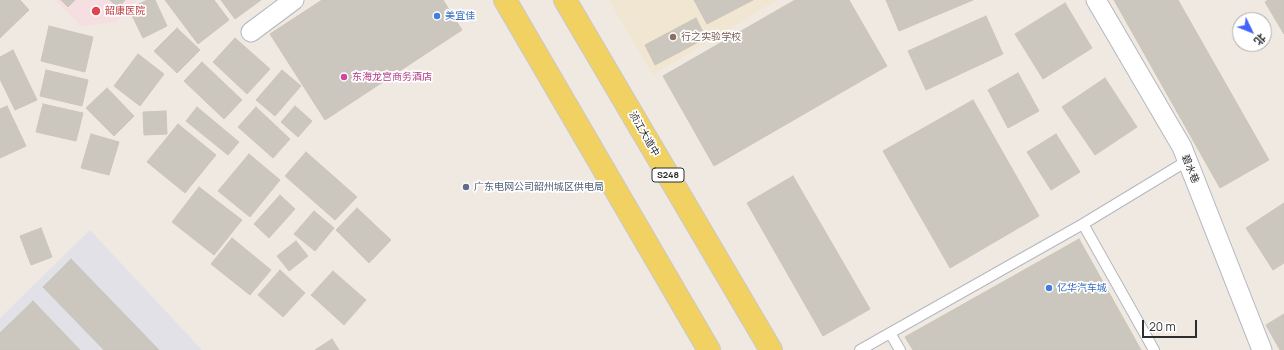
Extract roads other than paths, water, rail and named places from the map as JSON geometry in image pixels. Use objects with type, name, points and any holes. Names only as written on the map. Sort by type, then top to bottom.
[{"type":"main road","points":[[505,0],[709,350]]},
{"type":"main road","name":"浈江大道中","points":[[565,0],[771,350]]},
{"type":"street","points":[[251,32],[294,0]]},
{"type":"street","name":"碧水巷","points":[[1096,0],[1182,147],[1262,350]]},
{"type":"lane","points":[[860,350],[1083,224],[1187,161]]},
{"type":"lane","points":[[1083,224],[1154,350]]},
{"type":"lane","points":[[890,333],[900,350]]},
{"type":"place","name":"韶康医院","points":[[96,11]]},
{"type":"place","name":"美宜佳","points":[[437,16]]},
{"type":"place","name":"行之实验学校","points":[[673,37]]},
{"type":"place","name":"东海龙宫商务酒店","points":[[344,77]]},
{"type":"place","name":"广东电网公司韶州城区供电局","points":[[466,187]]},
{"type":"place","name":"亿华汽车城","points":[[1049,288]]}]
